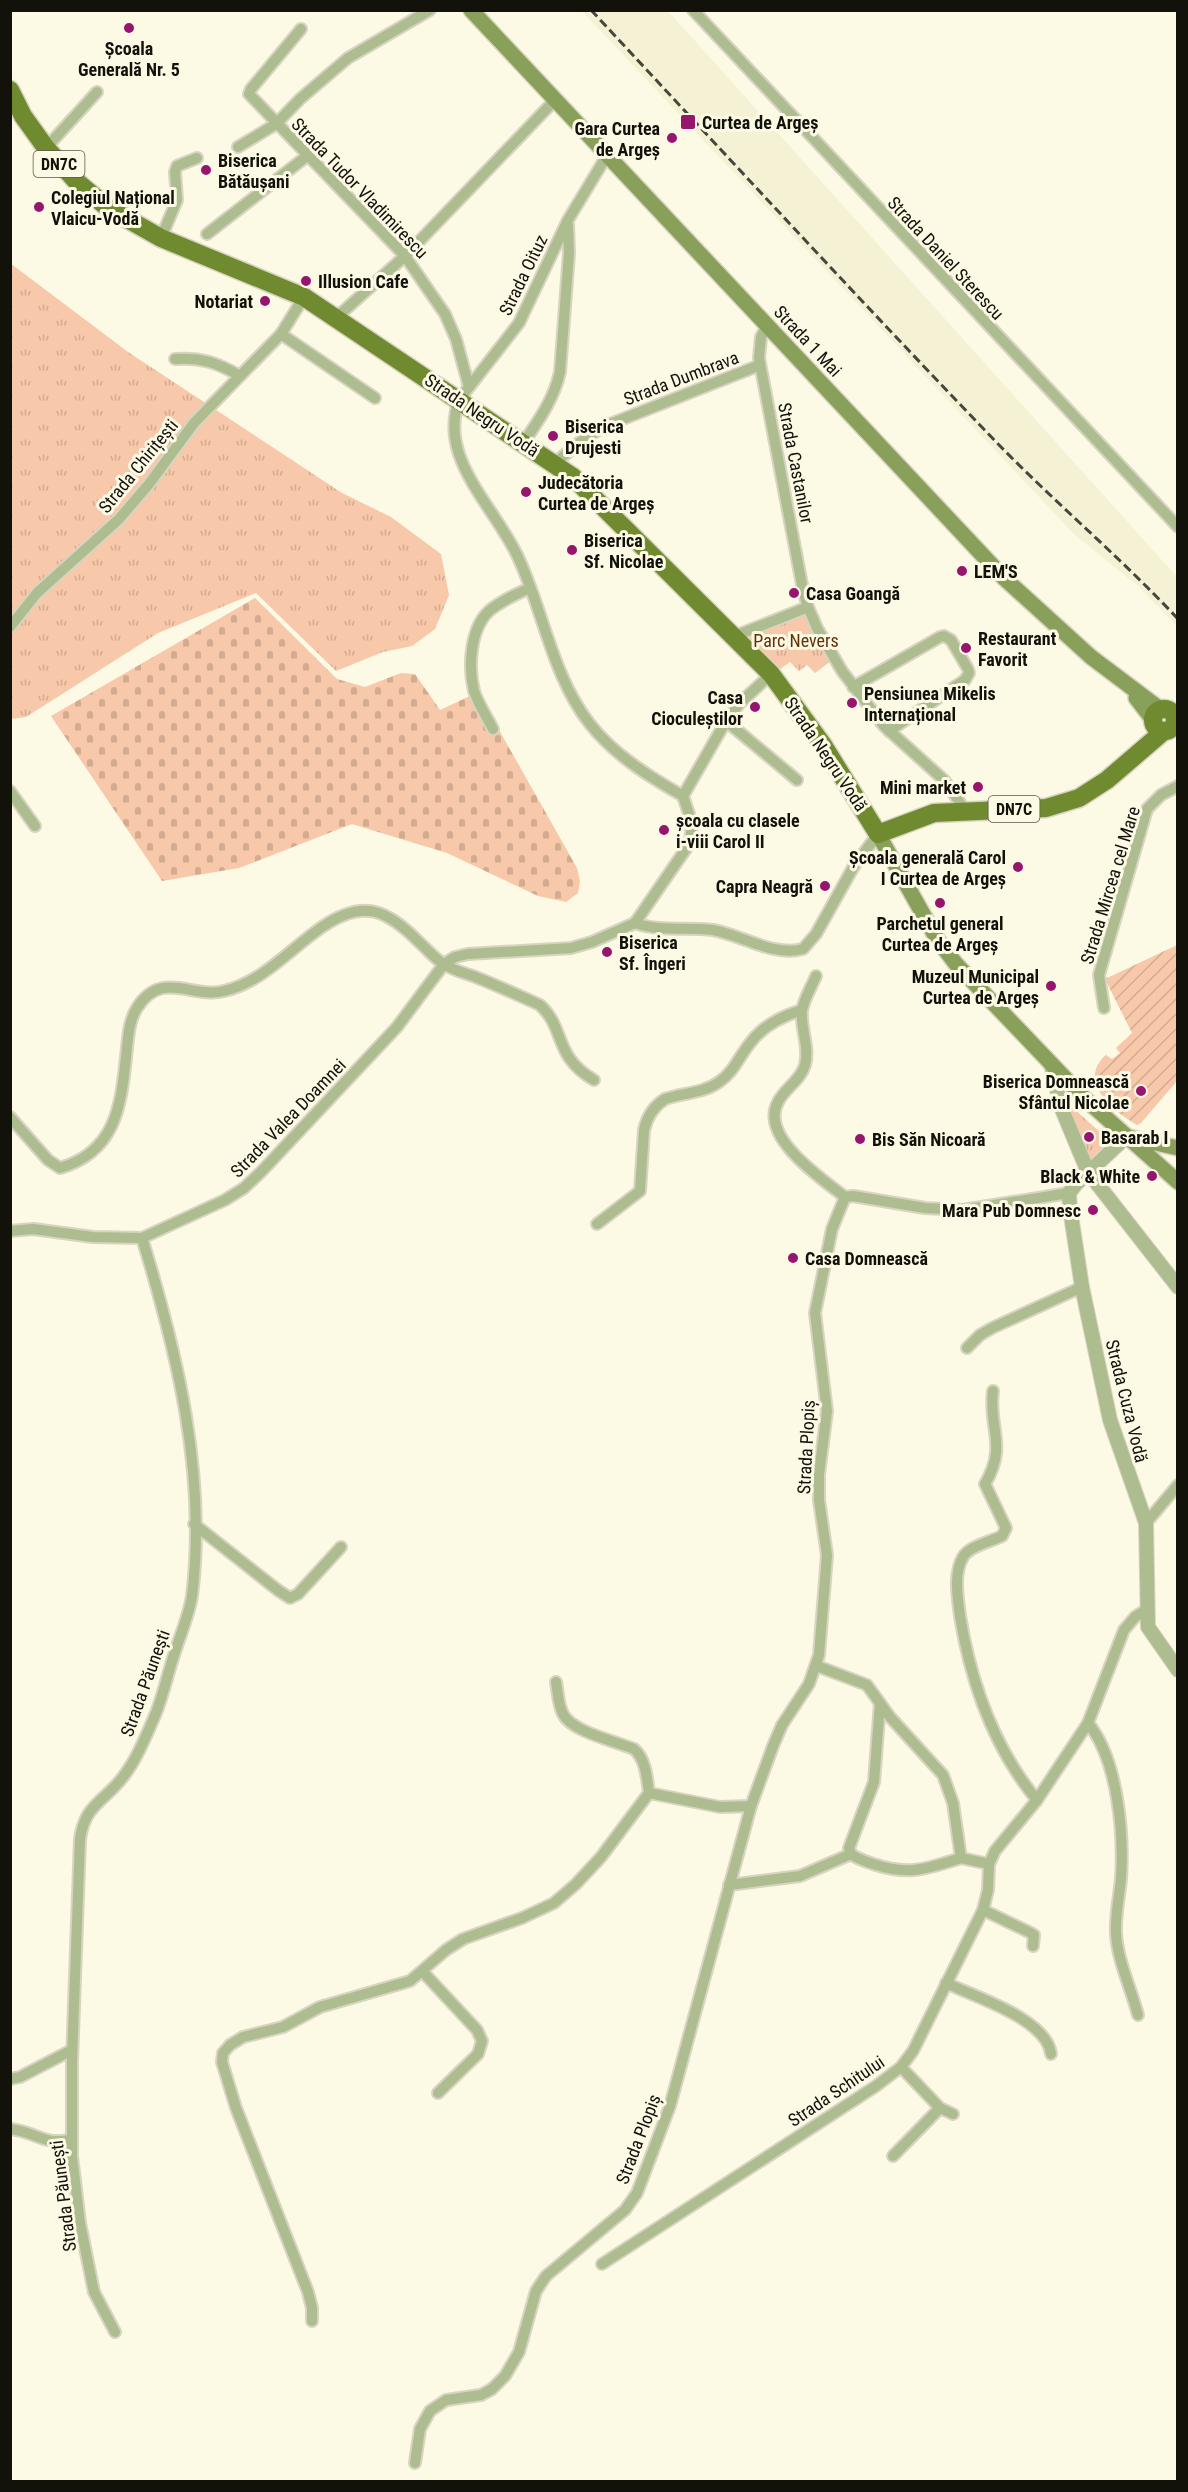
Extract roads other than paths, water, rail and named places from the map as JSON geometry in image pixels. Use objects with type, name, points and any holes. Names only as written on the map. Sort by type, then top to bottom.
[{"type":"main road","name":"Strada 1 Mai","points":[[471,10],[606,157],[1005,579],[1057,628],[1169,719]]},
{"type":"main road","name":"Strada Negru Vodă","points":[[10,90],[23,116],[46,148],[77,182],[108,208],[161,238],[304,297],[464,394],[524,442],[555,463],[596,498],[771,674],[823,745],[878,834],[946,952],[1051,1064],[1126,1137],[1178,1182]]},
{"type":"main road","name":"DN7C","points":[[878,834],[934,813],[1046,808],[1063,804],[1091,792],[1137,754],[1169,719]]},
{"type":"main road","points":[[1126,1137],[1177,1148]]},
{"type":"street","points":[[238,147],[276,124],[333,69],[430,10]]},
{"type":"street","name":"Strada Daniel Sterescu","points":[[693,10],[1178,527]]},
{"type":"street","name":"Strada Tudor Vladimirescu","points":[[301,29],[250,92],[250,96],[405,256],[445,314],[456,339],[464,394]]},
{"type":"street","points":[[46,148],[98,92]]},
{"type":"street","points":[[337,317],[405,256],[554,101]]},
{"type":"street","points":[[207,234],[308,156]]},
{"type":"street","name":"Strada Oituz","points":[[464,394],[519,323],[568,220],[606,157]]},
{"type":"street","points":[[161,238],[177,200],[177,166],[197,158]]},
{"type":"street","points":[[524,442],[547,408],[556,389],[560,372],[569,253],[568,220]]},
{"type":"street","points":[[554,251],[569,253]]},
{"type":"street","name":"Strada Chirițești","points":[[10,627],[43,587],[119,519],[149,484],[194,423],[280,334],[304,297]]},
{"type":"street","name":"Strada Castanilor","points":[[767,326],[759,346],[760,365],[808,607],[830,651],[853,687],[889,731],[944,780],[965,810]]},
{"type":"street","points":[[280,334],[375,398]]},
{"type":"street","points":[[175,359],[190,358],[212,361],[240,376]]},
{"type":"street","name":"Strada Dumbrava","points":[[555,463],[585,438],[606,426],[760,365]]},
{"type":"street","points":[[444,964],[455,957],[468,954],[571,948],[592,942],[635,923],[690,843],[692,823],[683,796],[628,760],[590,724],[565,679],[517,554],[459,455],[454,425],[455,412],[464,394]]},
{"type":"street","points":[[493,729],[474,691],[471,666],[474,644],[479,625],[488,613],[498,604],[530,588]]},
{"type":"street","points":[[735,636],[808,607]]},
{"type":"street","points":[[853,687],[940,637],[944,636],[951,640],[968,669],[969,673],[965,680],[889,731]]},
{"type":"street","points":[[683,796],[726,721],[740,703],[771,674]]},
{"type":"street","points":[[726,721],[797,780]]},
{"type":"street","name":"Strada Mircea cel Mare","points":[[1104,1008],[1099,975],[1147,809],[1161,795],[1178,786]]},
{"type":"street","points":[[10,791],[35,826]]},
{"type":"street","points":[[635,923],[660,929],[714,930],[770,947],[792,951],[803,949],[816,934],[850,873],[878,834]]},
{"type":"street","points":[[10,1117],[48,1160],[60,1168],[75,1163],[95,1151],[106,1137],[123,1087],[132,1020],[137,1008],[146,998],[158,990],[169,987],[221,992],[242,985],[271,968],[322,927],[359,911],[377,912],[391,917],[444,964],[540,1005],[549,1014],[570,1060],[578,1070],[594,1080]]},
{"type":"street","name":"Strada Valea Doamnei","points":[[10,1231],[33,1229],[93,1237],[142,1238],[217,1204],[244,1188],[375,1052],[397,1027],[444,964]]},
{"type":"street","points":[[816,976],[802,1010],[807,1050],[806,1063],[778,1101],[775,1107],[775,1122],[784,1143],[845,1197],[853,1196],[925,1208],[963,1210],[1070,1193],[1088,1172],[1126,1137]]},
{"type":"street","points":[[597,1224],[640,1191],[644,1130],[646,1122],[659,1103],[672,1097],[716,1085],[730,1074],[750,1042],[764,1028],[802,1010]]},
{"type":"street","points":[[1051,1064],[1061,1107],[1088,1172],[1178,1287]]},
{"type":"street","name":"Strada Cuza Vodă","points":[[1070,1193],[1082,1287],[1114,1436],[1146,1523],[1148,1627],[1151,1635],[1178,1670]]},
{"type":"street","name":"Strada Plopiș","points":[[415,2463],[420,2429],[430,2411],[446,2400],[481,2395],[492,2389],[505,2376],[519,2352],[536,2290],[546,2276],[625,2210],[637,2193],[670,2106],[752,1806],[782,1725],[817,1666],[822,1641],[827,1555],[819,1500],[819,1474],[827,1411],[815,1313],[832,1229],[845,1197]]},
{"type":"street","name":"Strada Păunești","points":[[115,2332],[94,2292],[80,2223],[72,2139],[72,2050],[80,1839],[84,1819],[91,1807],[123,1777],[156,1711],[192,1598],[194,1524],[192,1453],[164,1311],[142,1238]]},
{"type":"street","points":[[967,1348],[980,1335],[993,1328],[1082,1287]]},
{"type":"street","points":[[993,1391],[991,1407],[998,1438],[992,1472],[985,1484],[1006,1528],[1002,1536],[964,1555],[958,1576],[959,1609],[974,1683],[1012,1765],[1036,1800]]},
{"type":"street","points":[[1146,1523],[1178,1485]]},
{"type":"street","points":[[194,1524],[279,1592],[290,1598],[298,1594],[341,1547]]},
{"type":"street","name":"Strada Schitului","points":[[602,2264],[876,2086],[901,2067],[913,2051],[983,1910],[988,1890],[989,1864],[995,1851],[1036,1800],[1088,1723],[1124,1630],[1135,1617],[1146,1610]]},
{"type":"street","points":[[817,1666],[867,1685],[902,1732],[939,1770],[947,1783],[961,1858]]},
{"type":"street","points":[[312,2321],[308,2292],[236,2108],[222,2062],[223,2053],[230,2045],[243,2037],[283,2027],[320,2007],[410,1982],[434,1960],[463,1939],[512,1922],[554,1903],[576,1884],[601,1857],[649,1793],[643,1762],[638,1752],[629,1747],[571,1723],[562,1713],[556,1682]]},
{"type":"street","points":[[851,1854],[849,1848],[874,1782],[880,1703]]},
{"type":"street","points":[[1088,1723],[1102,1749],[1121,1818],[1121,1878],[1116,1936],[1138,2015]]},
{"type":"street","points":[[649,1793],[720,1807],[752,1806]]},
{"type":"street","points":[[729,1886],[800,1876],[851,1854],[882,1867],[905,1872],[921,1870],[961,1858],[989,1864]]},
{"type":"street","points":[[983,1910],[1034,1935],[1033,1946]]},
{"type":"street","points":[[423,1972],[477,2031],[482,2041],[478,2054],[438,2093]]},
{"type":"street","points":[[946,1983],[1036,2027],[1050,2045],[1051,2054]]},
{"type":"street","points":[[10,2079],[20,2077],[72,2050]]},
{"type":"street","points":[[901,2067],[940,2108],[953,2114]]},
{"type":"street","points":[[893,2156],[940,2108]]},
{"type":"street","points":[[10,2129],[20,2130],[52,2142],[59,2143],[72,2139]]},
{"type":"railway","points":[[591,10],[1002,448],[1178,619]]},
{"type":"place","name":"Școala Generală Nr. 5","points":[[129,28]]},
{"type":"place","name":"Curtea de Argeș","points":[[688,122]]},
{"type":"place","name":"Gara Curtea de Argeș","points":[[672,138]]},
{"type":"place","name":"Biserica Bătăușani","points":[[206,170]]},
{"type":"place","name":"Colegiul Național Vlaicu-Vodă","points":[[39,207]]},
{"type":"place","name":"Illusion Cafe","points":[[306,281]]},
{"type":"place","name":"Notariat","points":[[265,301]]},
{"type":"place","name":"Biserica Drujesti","points":[[553,436]]},
{"type":"place","name":"Judecătoria Curtea de Argeș","points":[[526,492]]},
{"type":"place","name":"Biserica Sf. Nicolae","points":[[572,550]]},
{"type":"place","name":"LEM'S","points":[[962,571]]},
{"type":"place","name":"Casa Goangă","points":[[794,593]]},
{"type":"place","name":"Restaurant Favorit","points":[[966,648]]},
{"type":"place","name":"Pensiunea Mikelis Internațional","points":[[852,703]]},
{"type":"place","name":"Casa Cioculeștilor","points":[[755,707]]},
{"type":"place","name":"Mini market","points":[[978,787]]},
{"type":"place","name":"școala cu clasele i-viii Carol II","points":[[664,830]]},
{"type":"place","name":"Școala generală Carol I Curtea de Argeș","points":[[1018,867]]},
{"type":"place","name":"Capra Neagră","points":[[825,886]]},
{"type":"place","name":"Parchetul general Curtea de Argeș","points":[[940,903]]},
{"type":"place","name":"Biserica Sf. Îngeri","points":[[607,952]]},
{"type":"place","name":"Muzeul Municipal Curtea de Argeș","points":[[1051,986]]},
{"type":"place","name":"Biserica Domnească Sfântul Nicolae","points":[[1141,1091]]},
{"type":"place","name":"Basarab I","points":[[1089,1137]]},
{"type":"place","name":"Bis Săn Nicoară","points":[[860,1139]]},
{"type":"place","name":"Black & White","points":[[1152,1176]]},
{"type":"place","name":"Mara Pub Domnesc","points":[[1093,1210]]},
{"type":"place","name":"Casa Domnească","points":[[793,1258]]},
{"type":"park label","name":"Parc Nevers","points":[[796,640]]}]
